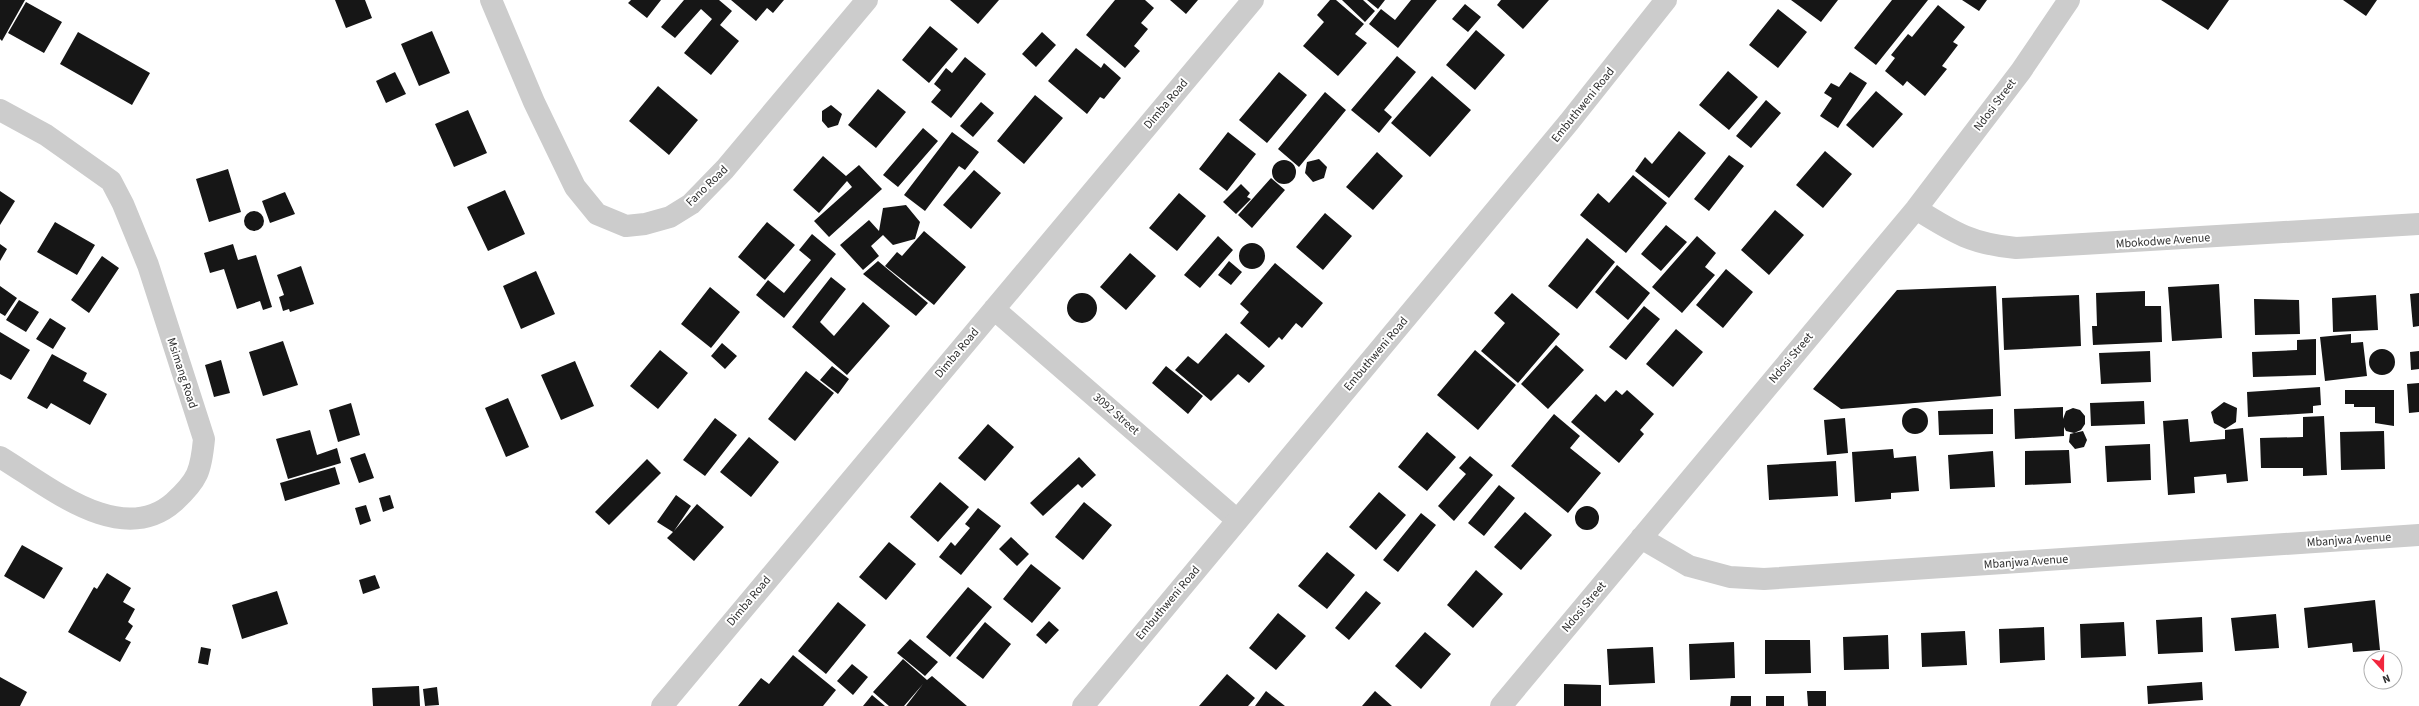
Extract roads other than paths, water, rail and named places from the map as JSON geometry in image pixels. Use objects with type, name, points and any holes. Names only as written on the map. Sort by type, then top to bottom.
[{"type":"street","name":"Fano Road","points":[[491,0],[534,102],[575,187],[597,214],[626,226],[645,224],[670,217],[691,204],[725,169],[867,0]]},
{"type":"street","name":"Dimba Road","points":[[662,706],[1253,0]]},
{"type":"street","name":"Embuthweni Road","points":[[1083,706],[1569,122],[1666,0]]},
{"type":"street","name":"Ndosi Street","points":[[1501,706],[1916,209],[2021,70],[2070,0]]},
{"type":"street","name":"Msimang Road","points":[[0,110],[46,135],[111,181],[123,204],[148,265],[204,439],[202,467],[188,489],[168,507],[148,517],[124,520],[102,515],[74,502],[0,456]]},
{"type":"street","name":"Mbokodwe Avenue","points":[[1916,209],[1954,233],[1972,241],[2016,248],[2419,224]]},
{"type":"street","name":"3092 Street","points":[[994,309],[1237,520]]},
{"type":"street","name":"Mbanjwa Avenue","points":[[1641,538],[1689,566],[1730,577],[1764,579],[2419,535]]}]
